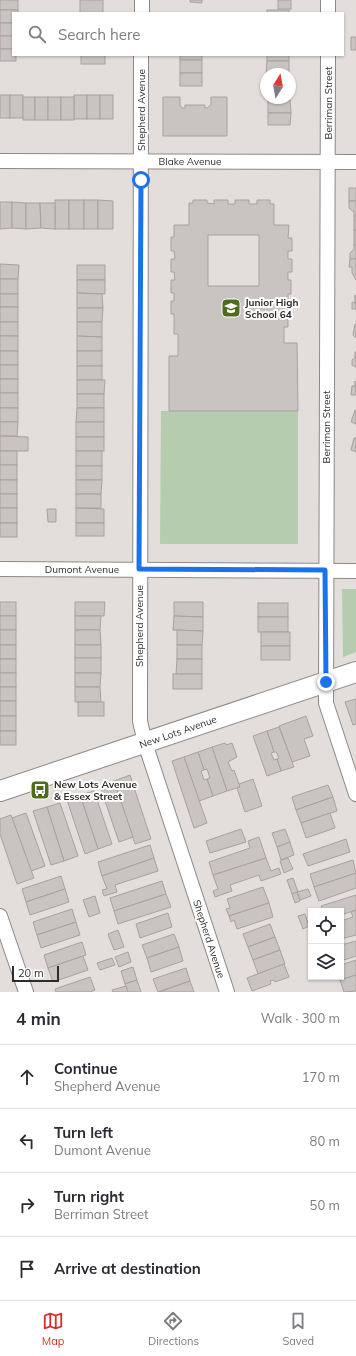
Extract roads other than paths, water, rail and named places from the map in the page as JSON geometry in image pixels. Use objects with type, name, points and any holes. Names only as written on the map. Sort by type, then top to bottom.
[{"type":"street","points":[[142,0],[142,12]]},
{"type":"street","points":[[328,0],[328,12]]},
{"type":"street","name":"Shepherd Avenue","points":[[142,56],[139,569],[140,717],[145,743],[227,992]]},
{"type":"street","name":"Berriman Street","points":[[328,56],[325,570],[326,703],[356,794]]},
{"type":"street","name":"Blake Avenue","points":[[0,161],[356,162]]},
{"type":"street","name":"Dumont Avenue","points":[[0,569],[356,570]]},
{"type":"street","name":"New Lots Avenue","points":[[0,791],[356,672]]},
{"type":"street","points":[[0,916],[26,992]]},
{"type":"place","name":"Junior High School 64","points":[[231,308]]},
{"type":"place","name":"New Lots Avenue & Essex Street","points":[[40,790]]}]
